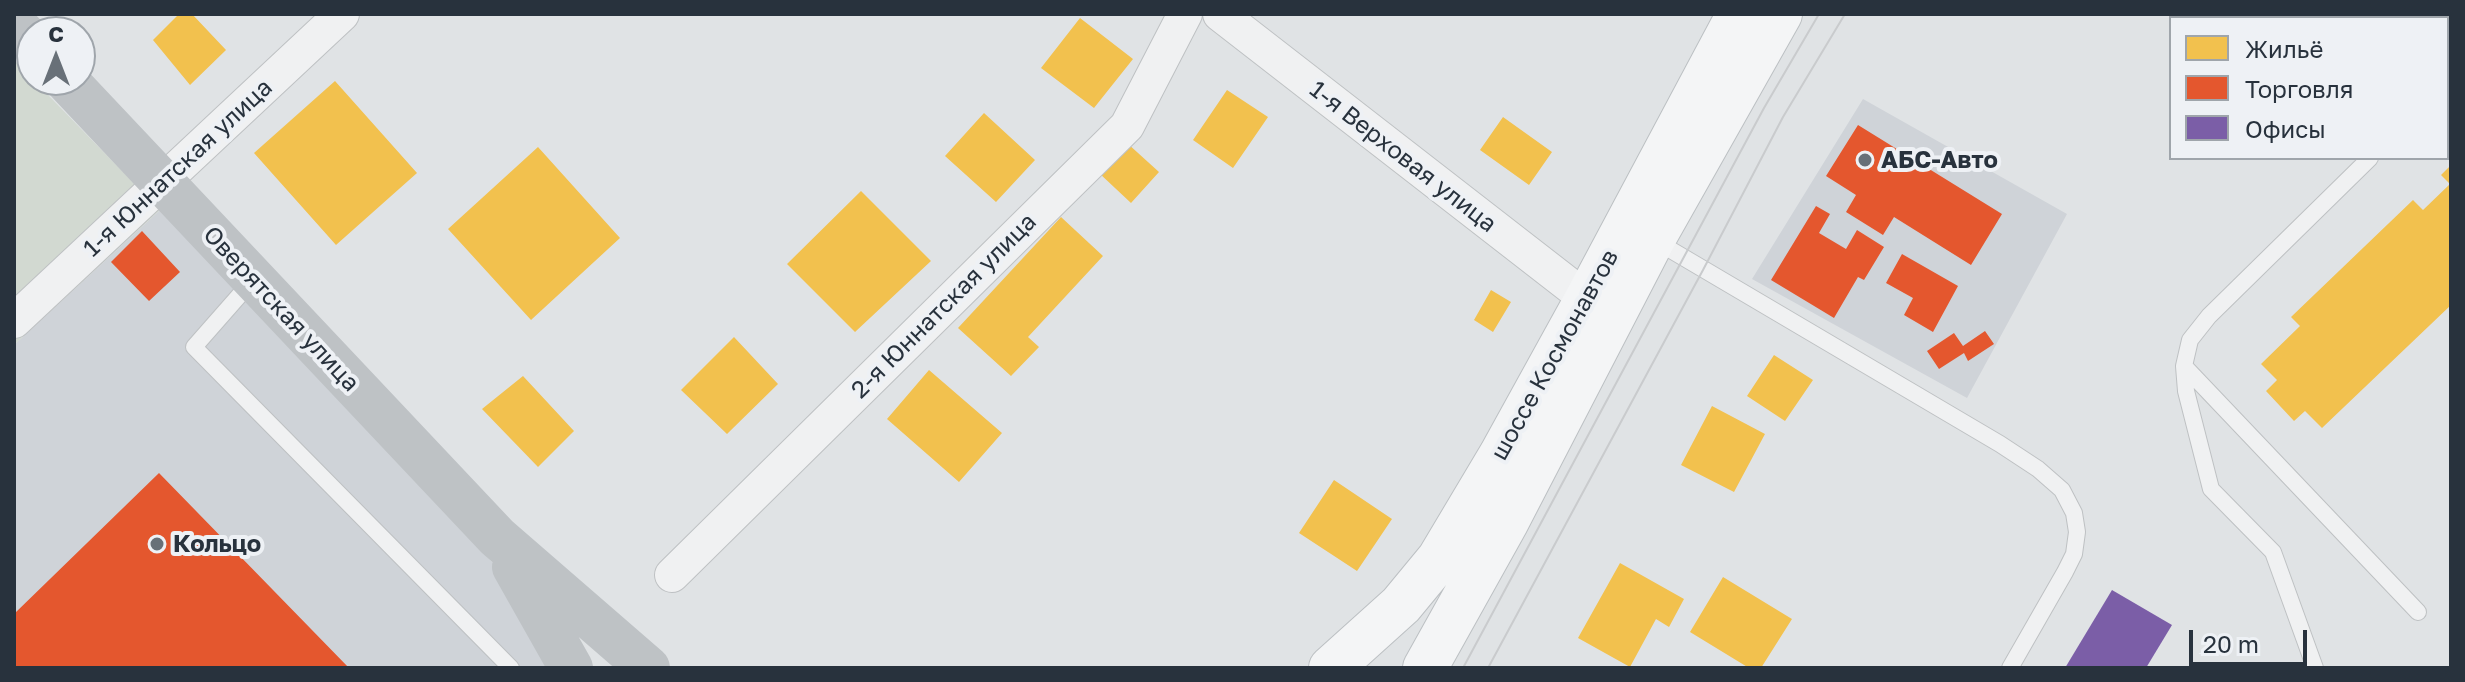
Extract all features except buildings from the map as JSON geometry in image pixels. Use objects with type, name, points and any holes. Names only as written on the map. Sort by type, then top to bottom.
[{"type":"main road","name":"шоссе Космонавтов","points":[[1331,668],[1401,605],[1439,559],[1501,455],[1587,299],[1739,14]]},
{"type":"main road","name":"шоссе Космонавтов","points":[[1425,668],[1507,521],[1653,239],[1780,14]]},
{"type":"main road","name":"Оверятская улица","points":[[81,96],[497,537],[648,668]]},
{"type":"main road","name":"Оверятская улица","points":[[497,537],[569,667]]},
{"type":"street","name":"1-я Юннатская улица","points":[[14,321],[342,14]]},
{"type":"street","name":"2-я Юннатская улица","points":[[672,575],[1127,126],[1185,14]]},
{"type":"street","name":"1-я Верховая улица","points":[[1220,14],[1587,299]]},
{"type":"lane","points":[[2315,668],[2273,552],[2211,489],[2186,391],[2184,366],[2190,340],[2209,316],[2368,160]]},
{"type":"lane","points":[[1653,239],[2000,444],[2038,469],[2062,490],[2074,513],[2077,532],[2074,554],[2010,668]]},
{"type":"lane","points":[[253,280],[194,347],[511,668]]},
{"type":"lane","points":[[2184,366],[2418,612]]},
{"type":"shaded area","points":[[14,60],[16,96],[49,96],[160,210],[14,345]]},
{"type":"shaded area","points":[[1863,99],[2067,214],[1967,398],[1752,279]]},
{"type":"shaded area","points":[[160,210],[513,584],[550,668],[14,668],[14,345]]},
{"type":"tram line","points":[[1463,668],[1764,108],[1819,14]]},
{"type":"tram line","points":[[1488,668],[1783,117],[1845,14]]},
{"type":"place","name":"АБС-Авто","points":[[1865,160]]},
{"type":"place","name":"Кольцо","points":[[157,544]]}]
